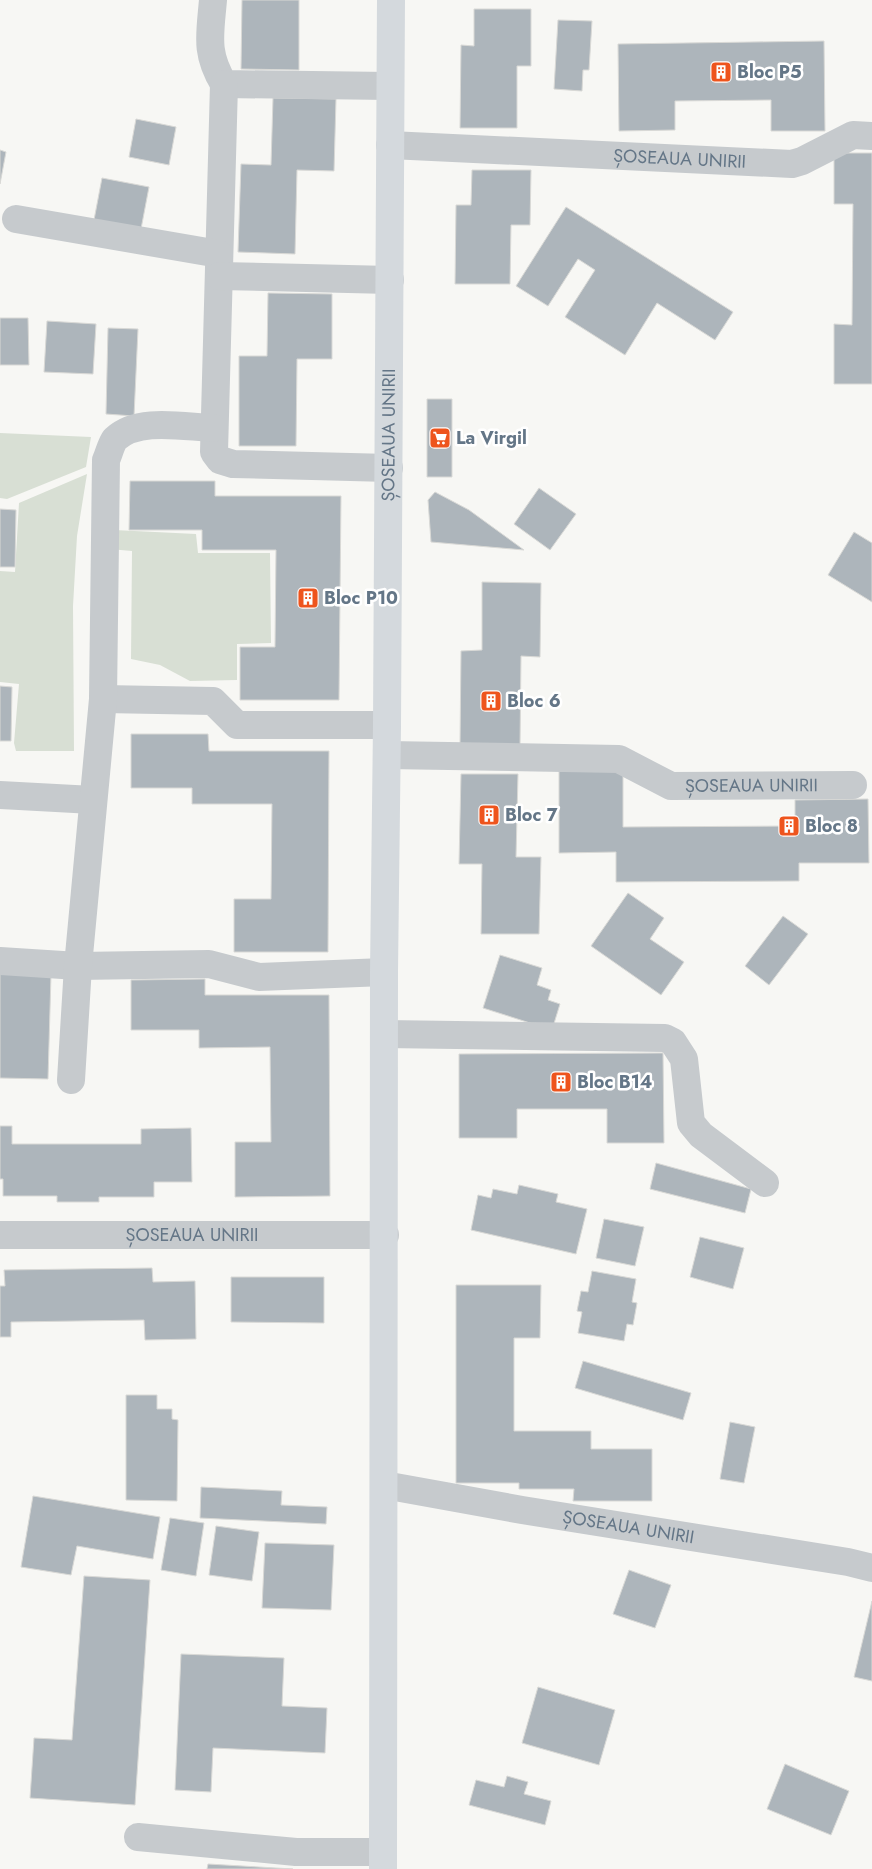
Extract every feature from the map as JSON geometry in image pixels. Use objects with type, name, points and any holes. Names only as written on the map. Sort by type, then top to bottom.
[{"type":"main road","name":"ȘOSEAUA UNIRII","points":[[383,1860],[384,972],[391,0]]},
{"type":"street","points":[[213,0],[210,52],[214,67],[224,84],[213,428],[214,452],[220,460],[233,464],[389,468]]},
{"type":"street","points":[[224,84],[390,86]]},
{"type":"street","name":"ȘOSEAUA UNIRII","points":[[390,145],[792,164],[802,161],[853,135],[872,136]]},
{"type":"street","points":[[16,218],[219,265],[390,280]]},
{"type":"street","points":[[71,1080],[78,966],[103,699],[106,460],[114,441],[127,430],[150,426],[213,428]]},
{"type":"street","points":[[103,699],[213,701],[237,725],[387,726]]},
{"type":"street","name":"ȘOSEAUA UNIRII","points":[[387,755],[618,759],[671,786],[853,785]]},
{"type":"street","points":[[0,795],[94,800]]},
{"type":"street","points":[[0,961],[78,966],[209,964],[259,976],[384,972]]},
{"type":"street","points":[[384,1034],[665,1038],[673,1042],[684,1059],[691,1123],[701,1135],[765,1183]]},
{"type":"street","name":"ȘOSEAUA UNIRII","points":[[0,1235],[385,1235]]},
{"type":"street","name":"ȘOSEAUA UNIRII","points":[[384,1485],[522,1510],[848,1562],[872,1568]]},
{"type":"street","points":[[138,1837],[383,1860]]},
{"type":"shaded area","points":[[0,433],[91,437],[86,467],[7,499],[0,498]]},
{"type":"shaded area","points":[[87,474],[77,536],[73,606],[74,751],[16,751],[14,743],[19,684],[0,682],[0,571],[15,572],[19,503]]},
{"type":"shaded area","points":[[114,530],[196,534],[198,553],[270,553],[271,643],[237,644],[237,680],[190,681],[160,665],[131,659],[132,551],[109,549]]},
{"type":"building","points":[[242,0],[299,0],[299,70],[241,69]]},
{"type":"building","points":[[474,9],[531,9],[531,66],[517,66],[517,128],[460,128],[461,45],[474,46]]},
{"type":"building","points":[[558,20],[592,21],[589,70],[583,70],[582,91],[554,89]]},
{"type":"building","name":"Bloc P5","points":[[824,41],[825,131],[771,131],[771,100],[675,101],[675,130],[619,131],[618,44]]},
{"type":"building","points":[[273,98],[336,99],[334,171],[297,170],[295,254],[238,252],[241,164],[271,165]]},
{"type":"building","points":[[136,119],[176,127],[169,165],[129,157]]},
{"type":"building","points":[[0,150],[6,152],[0,184]]},
{"type":"building","points":[[834,153],[872,153],[872,384],[834,384],[834,324],[852,325],[853,204],[834,204]]},
{"type":"building","points":[[472,170],[531,170],[530,225],[511,225],[510,284],[455,284],[456,205],[471,205]]},
{"type":"building","points":[[102,178],[149,187],[141,229],[94,220]]},
{"type":"building","points":[[566,207],[733,312],[715,340],[657,303],[625,355],[565,317],[595,270],[578,259],[548,306],[516,286]]},
{"type":"building","points":[[268,293],[332,294],[332,359],[297,359],[296,446],[239,446],[239,356],[267,356]]},
{"type":"building","points":[[0,318],[28,318],[29,365],[0,365]]},
{"type":"building","points":[[47,321],[96,324],[93,374],[44,372]]},
{"type":"building","points":[[108,328],[138,329],[134,416],[106,414]]},
{"type":"building","name":"La Virgil","points":[[427,399],[452,399],[452,477],[427,477]]},
{"type":"building","name":"Bloc P10","points":[[130,481],[215,481],[215,496],[341,496],[339,700],[240,700],[240,647],[275,647],[276,550],[202,550],[202,530],[129,530]]},
{"type":"building","points":[[539,488],[576,514],[550,550],[514,524]]},
{"type":"building","points":[[435,492],[469,510],[524,550],[431,542],[428,500]]},
{"type":"building","points":[[0,509],[16,510],[15,567],[0,567]]},
{"type":"building","points":[[854,532],[872,543],[872,602],[828,575]]},
{"type":"building","name":"Bloc 6","points":[[482,582],[541,583],[540,657],[521,656],[520,745],[460,745],[461,651],[482,650]]},
{"type":"building","points":[[0,686],[12,687],[11,741],[0,741]]},
{"type":"building","points":[[131,734],[208,734],[209,751],[329,751],[328,952],[234,952],[234,899],[271,899],[272,804],[192,804],[192,788],[131,788]]},
{"type":"building","name":"Bloc 8","points":[[559,771],[623,771],[623,827],[795,826],[795,800],[868,799],[869,863],[799,863],[799,881],[616,882],[616,852],[559,853]]},
{"type":"building","name":"Bloc 7","points":[[461,774],[518,774],[516,857],[541,857],[539,934],[481,934],[482,864],[459,864]]},
{"type":"building","points":[[628,893],[664,918],[650,939],[684,962],[661,995],[591,946]]},
{"type":"building","points":[[783,916],[808,934],[769,985],[745,966]]},
{"type":"building","points":[[500,955],[542,968],[537,985],[551,990],[548,1000],[560,1004],[552,1030],[483,1008]]},
{"type":"building","points":[[0,973],[51,975],[48,1079],[0,1078]]},
{"type":"building","points":[[205,979],[205,995],[329,995],[330,1196],[235,1197],[235,1142],[271,1142],[270,1047],[199,1048],[199,1030],[131,1030],[131,980]]},
{"type":"building","name":"Bloc B14","points":[[663,1053],[664,1143],[607,1143],[607,1109],[517,1109],[517,1138],[459,1138],[459,1054]]},
{"type":"building","points":[[0,1126],[12,1126],[12,1144],[141,1144],[141,1129],[191,1128],[192,1182],[154,1182],[154,1197],[99,1197],[99,1202],[57,1202],[57,1196],[3,1196],[3,1179],[0,1179]]},
{"type":"building","points":[[656,1163],[751,1189],[745,1213],[650,1189]]},
{"type":"building","points":[[519,1185],[558,1194],[556,1202],[587,1209],[576,1254],[471,1230],[478,1195],[491,1198],[493,1189],[517,1194]]},
{"type":"building","points":[[604,1219],[644,1227],[635,1266],[596,1258]]},
{"type":"building","points":[[700,1237],[744,1248],[733,1289],[690,1277]]},
{"type":"building","points":[[152,1268],[153,1282],[195,1281],[196,1339],[145,1340],[144,1320],[11,1322],[11,1337],[0,1337],[0,1286],[5,1286],[4,1270]]},
{"type":"building","points":[[592,1271],[636,1279],[632,1302],[637,1303],[633,1325],[627,1324],[624,1341],[578,1333],[582,1312],[577,1311],[581,1291],[588,1292]]},
{"type":"building","points":[[231,1277],[324,1277],[324,1323],[231,1322]]},
{"type":"building","points":[[456,1285],[541,1285],[540,1338],[514,1338],[514,1431],[591,1431],[591,1449],[652,1449],[652,1501],[573,1501],[574,1489],[519,1489],[519,1483],[456,1483]]},
{"type":"building","points":[[583,1361],[691,1393],[683,1420],[575,1388]]},
{"type":"building","points":[[126,1395],[157,1395],[157,1409],[172,1409],[172,1419],[178,1420],[177,1501],[126,1500]]},
{"type":"building","points":[[730,1422],[755,1427],[744,1483],[720,1479]]},
{"type":"building","points":[[201,1487],[282,1491],[281,1505],[327,1507],[326,1524],[200,1518]]},
{"type":"building","points":[[33,1496],[160,1517],[153,1559],[77,1546],[71,1575],[21,1567]]},
{"type":"building","points":[[170,1518],[204,1523],[196,1576],[161,1570]]},
{"type":"building","points":[[216,1526],[259,1532],[252,1581],[209,1575]]},
{"type":"building","points":[[265,1543],[334,1545],[331,1610],[262,1608]]},
{"type":"building","points":[[629,1570],[671,1585],[655,1628],[613,1614]]},
{"type":"building","points":[[84,1576],[150,1580],[135,1805],[30,1798],[34,1738],[72,1740]]},
{"type":"building","points":[[872,1601],[872,1681],[854,1677]]},
{"type":"building","points":[[181,1654],[284,1658],[282,1706],[327,1708],[325,1753],[213,1748],[211,1792],[175,1790]]},
{"type":"building","points":[[538,1687],[615,1710],[599,1765],[522,1743]]},
{"type":"building","points":[[785,1764],[849,1791],[831,1835],[767,1809]]},
{"type":"building","points":[[507,1776],[528,1782],[524,1794],[551,1801],[545,1825],[469,1805],[476,1780],[504,1787]]},
{"type":"building","points":[[208,1864],[293,1869],[207,1869]]},
{"type":"place","name":"Bloc P5","points":[[721,72]]},
{"type":"place","name":"La Virgil","points":[[440,438]]},
{"type":"place","name":"Bloc P10","points":[[308,598]]},
{"type":"place","name":"Bloc 6","points":[[491,701]]},
{"type":"place","name":"Bloc 7","points":[[489,815]]},
{"type":"place","name":"Bloc 8","points":[[789,826]]},
{"type":"place","name":"Bloc B14","points":[[561,1082]]}]
